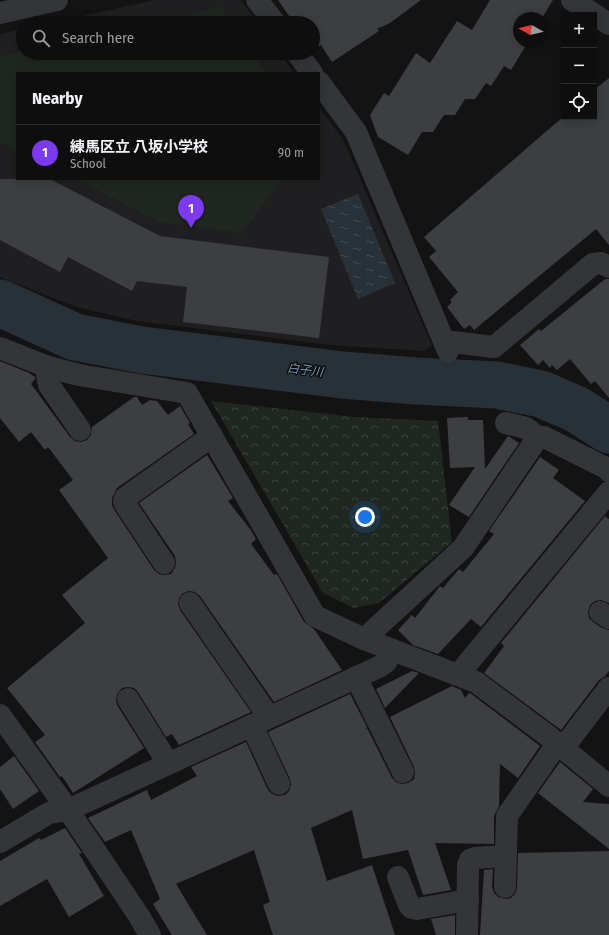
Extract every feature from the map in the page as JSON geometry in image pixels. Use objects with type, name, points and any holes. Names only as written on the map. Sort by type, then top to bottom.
[{"type":"street","points":[[0,13],[57,0]]},
{"type":"street","points":[[258,0],[270,16]]},
{"type":"street","points":[[572,0],[609,24]]},
{"type":"street","points":[[302,60],[311,72]]},
{"type":"street","points":[[320,83],[356,132],[446,346],[494,347],[593,264],[602,263],[609,267]]},
{"type":"street","points":[[0,348],[48,367],[79,375],[187,394],[312,613],[319,619],[364,639],[476,682],[560,746],[609,786]]},
{"type":"street","points":[[48,367],[47,375],[49,385],[80,430]]},
{"type":"street","points":[[506,423],[526,428],[538,438]]},
{"type":"street","points":[[164,562],[124,504],[125,498],[212,436]]},
{"type":"street","points":[[364,639],[463,548],[538,438],[544,437],[608,469],[609,471]]},
{"type":"street","points":[[458,675],[609,492]]},
{"type":"street","points":[[190,603],[260,722],[279,784]]},
{"type":"street","points":[[3,833],[49,813],[68,810],[356,677],[386,662],[393,650]]},
{"type":"street","points":[[356,677],[403,772]]},
{"type":"street","points":[[504,887],[507,816],[560,746],[609,688]]},
{"type":"street","points":[[128,699],[168,763]]},
{"type":"street","points":[[0,715],[68,810],[139,916],[150,935]]},
{"type":"street","points":[[467,935],[468,865],[470,860],[475,858],[505,856]]},
{"type":"street","points":[[398,877],[409,905],[412,908],[417,909],[468,900]]},
{"type":"shaded area","points":[[155,0],[241,0],[253,16],[82,16]]},
{"type":"shaded area","points":[[16,31],[16,60],[285,60],[293,72],[16,72],[16,180],[320,180],[320,108],[344,141],[432,346],[423,351],[331,345],[137,321],[76,307],[0,277],[0,34]]},
{"type":"green space","points":[[221,7],[227,16],[182,16]]},
{"type":"green space","points":[[16,53],[16,60],[257,60],[265,72],[16,72],[16,150],[0,142],[0,57]]},
{"type":"green space","points":[[77,180],[281,180],[242,233],[160,222]]},
{"type":"green space","points":[[211,401],[355,417],[438,421],[452,542],[379,603],[353,608],[323,593]]},
{"type":"water","points":[[358,194],[395,283],[358,299],[321,209]]},
{"type":"building","points":[[278,0],[421,0],[390,23],[377,29],[379,31],[332,62],[320,46],[320,16],[289,16]]},
{"type":"building","points":[[490,0],[553,0],[546,12],[513,12],[513,48],[524,48],[511,70],[504,66],[491,86],[486,83],[475,99],[465,99],[455,115],[444,115],[433,132],[422,132],[408,155],[378,137],[370,115],[384,93],[389,96],[416,53],[430,63],[457,21],[472,30]]},
{"type":"building","points":[[609,78],[609,245],[596,229],[474,330],[470,325],[464,329],[447,307],[452,302],[450,300],[458,292],[429,257],[436,251],[424,237],[561,119],[561,120],[597,120],[597,88]]},
{"type":"building","points":[[0,179],[52,180],[160,236],[329,257],[319,338],[183,322],[187,287],[137,281],[132,291],[68,257],[60,272],[0,240]]},
{"type":"building","points":[[605,279],[609,279],[609,398],[595,381],[591,384],[570,359],[557,370],[552,365],[550,368],[543,360],[538,365],[520,345],[539,329],[541,331]]},
{"type":"building","points":[[0,361],[35,377],[31,384],[70,437],[75,441],[81,442],[87,440],[91,435],[92,427],[134,397],[137,397],[142,405],[150,400],[157,401],[168,415],[180,406],[190,423],[188,424],[194,434],[117,488],[112,498],[112,505],[115,511],[154,570],[159,574],[171,574],[175,568],[175,556],[139,503],[207,455],[233,498],[228,501],[256,539],[251,544],[274,575],[277,574],[304,622],[314,629],[342,670],[274,702],[200,596],[195,592],[189,591],[183,593],[179,598],[178,604],[180,610],[251,712],[179,745],[172,734],[166,737],[134,688],[122,688],[117,694],[117,705],[144,748],[73,793],[62,776],[60,777],[35,742],[45,735],[7,688],[85,623],[62,595],[108,558],[59,490],[73,480],[48,447],[45,450],[31,432],[19,442],[0,418]]},
{"type":"building","points":[[468,417],[468,420],[483,420],[485,469],[508,436],[519,443],[469,517],[449,505],[475,467],[450,468],[447,418]]},
{"type":"building","points":[[540,457],[559,470],[553,478],[585,501],[481,627],[471,619],[438,654],[413,645],[398,630],[412,615],[415,618],[440,586],[443,588],[459,569],[463,572],[494,534],[489,531]]},
{"type":"building","points":[[605,516],[609,519],[609,603],[601,600],[595,601],[590,605],[588,612],[589,618],[593,622],[602,628],[609,630],[609,671],[599,680],[561,730],[484,673],[504,646],[501,643]]},
{"type":"building","points":[[412,671],[419,673],[385,708],[376,689]]},
{"type":"building","points":[[452,686],[461,690],[465,698],[470,693],[540,746],[518,778],[500,764],[499,806],[494,816],[494,844],[435,843],[451,890],[423,895],[408,850],[363,859],[352,810],[311,828],[327,881],[372,865],[395,935],[273,935],[263,905],[270,902],[254,850],[176,884],[207,935],[172,935],[153,904],[160,899],[131,830],[105,842],[88,818],[147,790],[151,800],[197,776],[191,767],[246,742],[268,790],[272,794],[278,796],[285,795],[289,791],[291,785],[290,779],[268,732],[350,694],[367,727],[364,730],[367,728],[392,778],[396,782],[402,784],[408,783],[414,779],[414,767],[390,717]]},
{"type":"building","points":[[14,756],[39,791],[13,809],[0,789],[0,767]]},
{"type":"building","points":[[560,762],[593,789],[583,802],[609,804],[609,849],[538,793]]},
{"type":"building","points":[[65,828],[82,853],[79,854],[104,896],[69,917],[47,879],[0,906],[0,861],[39,838],[41,840]]},
{"type":"building","points":[[609,851],[609,935],[480,935],[484,870],[493,869],[492,887],[494,893],[498,897],[505,899],[511,898],[515,894],[517,888],[518,853]]},
{"type":"building","points":[[455,915],[455,935],[436,935],[431,919]]},
{"type":"waterway","name":"白子川","points":[[0,303],[75,337],[142,350],[342,375],[416,381],[497,385],[541,394],[576,409],[609,430]]},
{"type":"place","name":"練馬区立 八坂小学校","points":[[191,228]]}]
